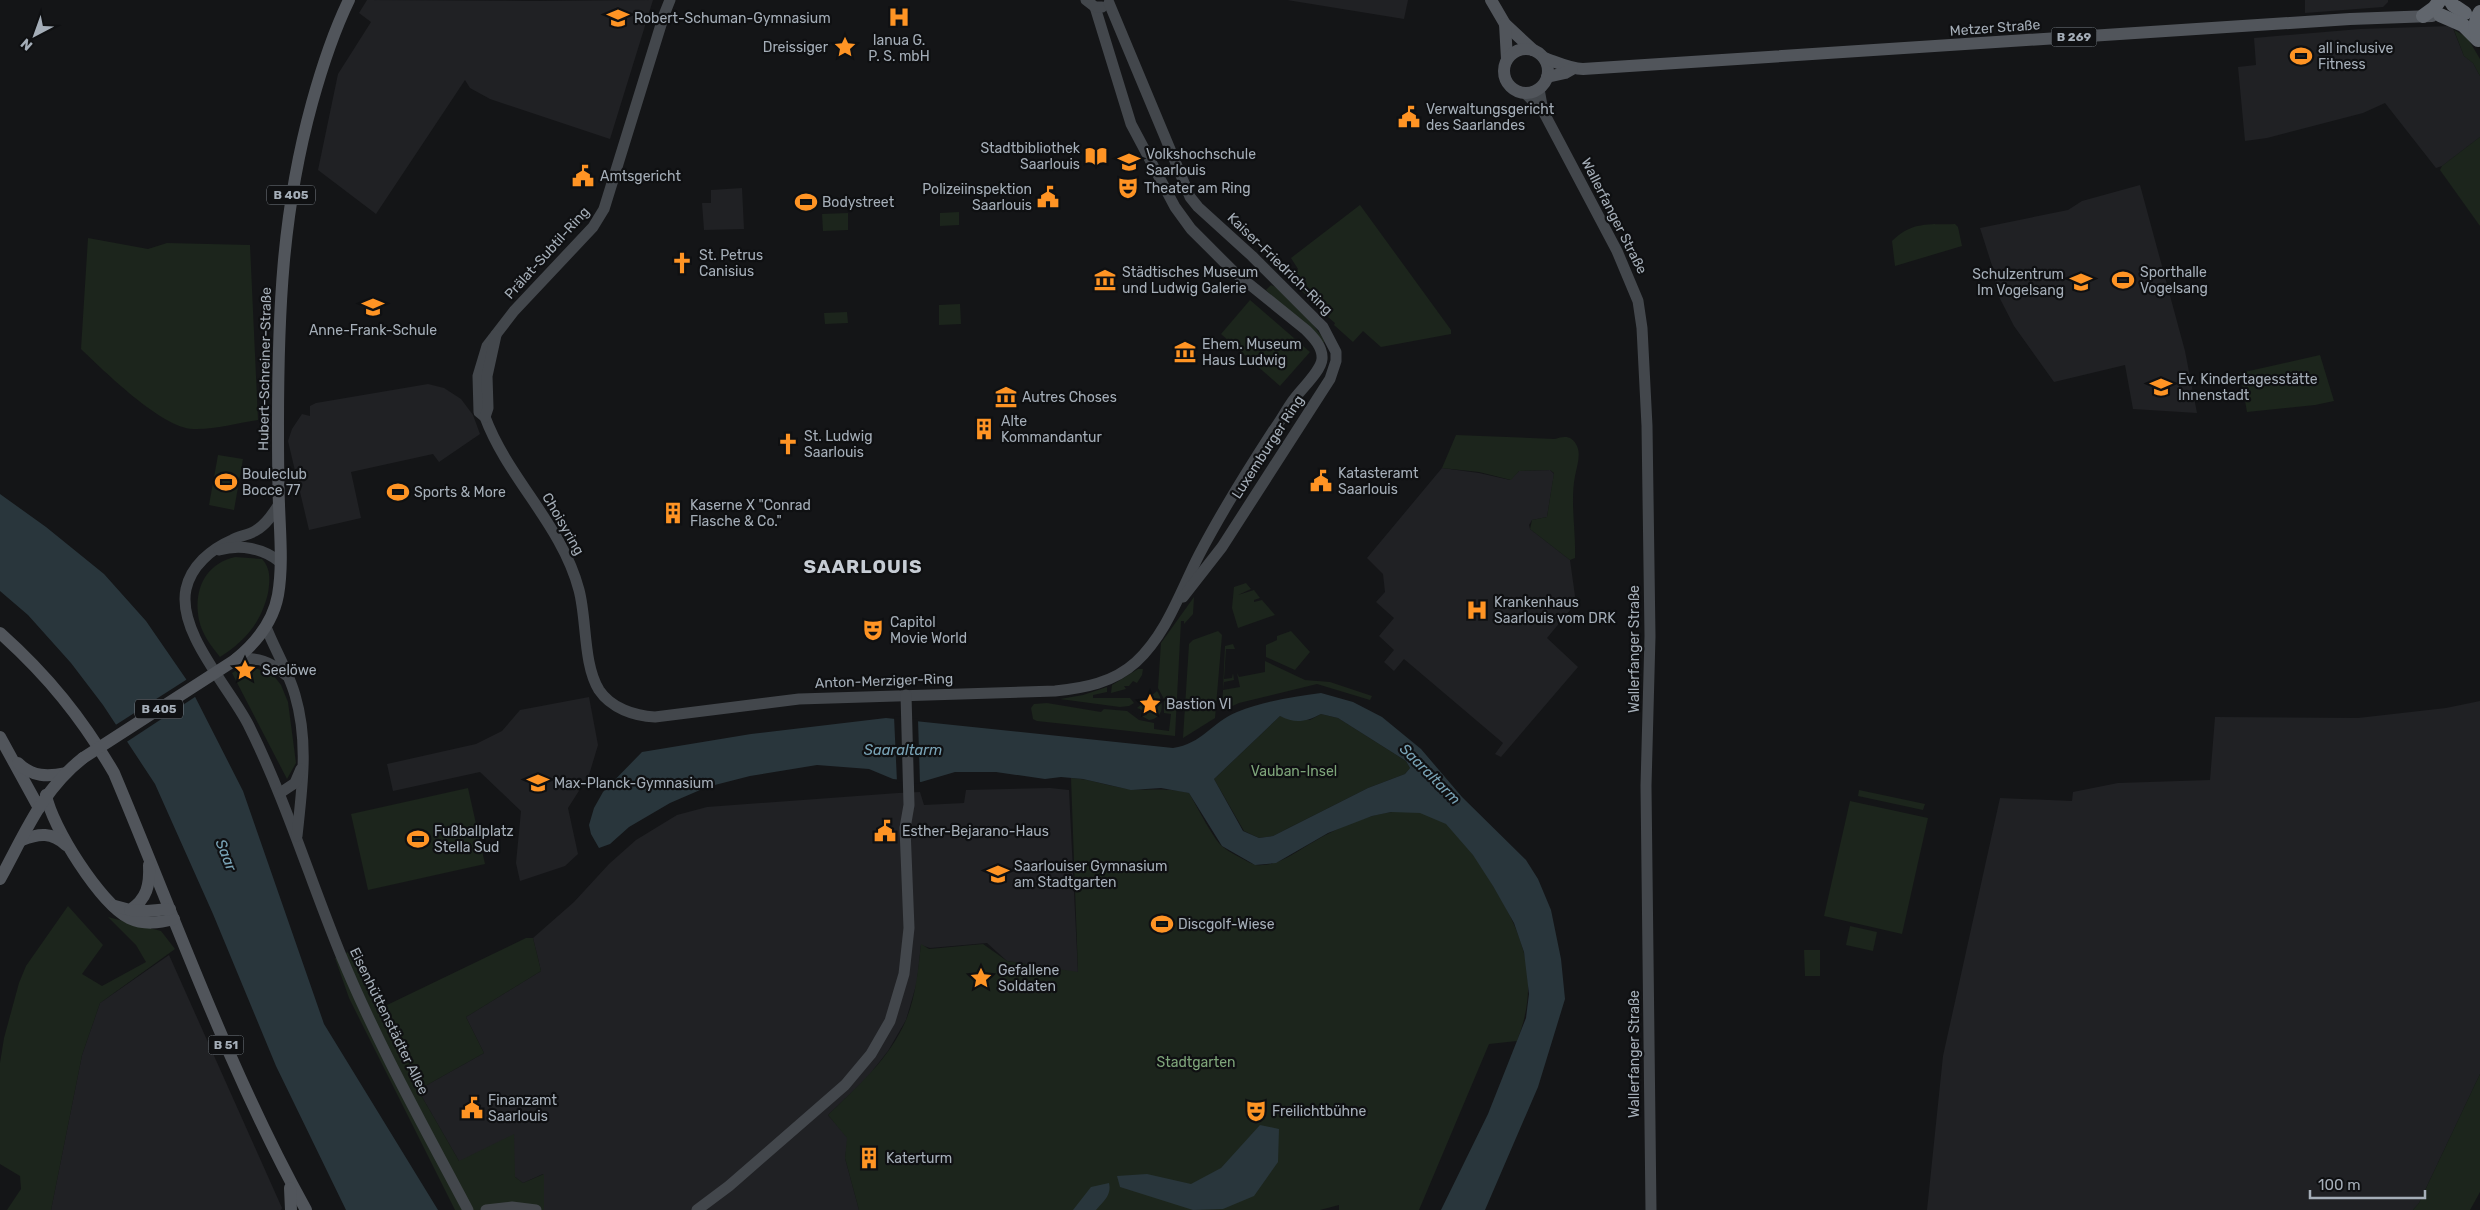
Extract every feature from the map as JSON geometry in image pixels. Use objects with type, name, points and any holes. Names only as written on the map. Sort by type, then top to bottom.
[{"type":"highway","points":[[2423,16],[2434,8],[2440,0]]},
{"type":"highway","points":[[2450,0],[2453,5],[2465,13]]},
{"type":"highway","points":[[2479,41],[2475,28],[2476,19],[2480,12]]},
{"type":"highway","points":[[2440,15],[2463,24],[2479,41]]},
{"type":"main road","name":"Hubert-Schreiner-Straße","points":[[236,659],[249,649],[266,627],[278,596],[280,562],[278,423],[281,274],[289,203],[296,166],[322,68],[331,39],[349,0]]},
{"type":"main road","points":[[1490,0],[1505,24],[1532,50],[1544,58],[1548,69],[1547,76],[1539,89],[1526,94],[1513,90],[1505,81],[1503,71],[1507,53],[1505,24]]},
{"type":"main road","name":"Metzer Straße","points":[[1547,76],[1565,73],[1572,69],[2480,12]]},
{"type":"main road","points":[[1507,53],[1517,50],[1532,50]]},
{"type":"main road","name":"Metzer Straße","points":[[1544,58],[1566,64],[1572,69]]},
{"type":"main road","name":"B 51","points":[[0,633],[26,656],[58,690],[92,734],[114,773],[219,1029],[288,1178],[306,1210]]},
{"type":"main road","name":"B 405","points":[[0,879],[46,795],[66,772],[84,758],[236,659]]},
{"type":"main road","points":[[0,737],[39,808]]},
{"type":"main road","points":[[14,760],[25,770],[38,775],[53,775],[66,772]]},
{"type":"main road","points":[[46,795],[52,815],[71,850],[94,885],[111,904],[130,918],[144,922],[172,914]]},
{"type":"main road","points":[[22,840],[45,834],[59,839],[71,850]]},
{"type":"main road","name":"B 51","points":[[130,910],[144,898],[148,889],[148,855]]},
{"type":"main road","points":[[111,904],[130,910],[172,914]]},
{"type":"main road","points":[[288,1178],[292,1194],[291,1210]]},
{"type":"street","name":"Prälat-Subtil-Ring","points":[[478,376],[487,346],[496,334],[588,232],[604,209],[670,0]]},
{"type":"street","points":[[1090,3],[1102,7],[1110,1]]},
{"type":"street","name":"Kaiser-Friedrich-Ring","points":[[1110,1],[1190,196],[1198,207],[1252,256],[1323,328],[1333,344],[1336,361]]},
{"type":"street","name":"Luxemburger Ring","points":[[1090,3],[1132,124],[1174,207],[1191,229],[1229,267],[1315,340],[1322,360],[1293,400],[1208,539]]},
{"type":"street","name":"Wallerfanger Straße","points":[[1539,89],[1543,111],[1625,268],[1638,301],[1642,328],[1647,426],[1650,636],[1646,801],[1651,1210]]},
{"type":"street","name":"Wallerfanger Straße","points":[[1526,94],[1543,111]]},
{"type":"street","points":[[485,417],[488,408],[486,376],[496,334]]},
{"type":"street","name":"Luxemburger Ring","points":[[1222,547],[1330,378],[1336,361]]},
{"type":"street","name":"Choisyring","points":[[478,376],[479,412],[485,417],[509,464],[560,543],[570,566],[579,590],[589,656]]},
{"type":"street","name":"Eisenhüttenstädter Allee","points":[[279,504],[273,514],[254,532],[233,539],[211,553],[195,569],[186,590],[185,609],[192,633],[245,719],[280,793],[358,994],[468,1210]]},
{"type":"street","name":"Anton-Merziger-Ring","points":[[589,656],[592,672],[599,690],[609,701],[622,709],[640,716],[655,717],[799,699],[907,700],[1055,691],[1096,684],[1119,674],[1136,662],[1159,633],[1177,603],[1208,539]]},
{"type":"street","name":"Anton-Merziger-Ring","points":[[1177,603],[1193,587],[1222,547]]},
{"type":"street","points":[[211,553],[222,549],[247,548],[267,552],[280,562]]},
{"type":"street","name":"Eisenhüttenstädter Allee","points":[[266,627],[289,677],[301,720],[305,763],[297,839]]},
{"type":"street","points":[[236,659],[262,660],[271,663],[289,677]]},
{"type":"street","points":[[711,1210],[850,1090],[867,1072],[889,1041],[906,1002],[912,976],[917,929],[913,829],[909,812],[907,700]]},
{"type":"street","points":[[280,793],[295,783],[305,763]]},
{"type":"street","points":[[697,1210],[729,1186],[845,1085],[871,1054],[890,1021],[899,997],[904,974],[909,928],[905,828],[909,812]]},
{"type":"street","points":[[486,1210],[536,1210]]},
{"type":"shaded area","points":[[367,0],[653,0],[610,139],[490,99],[470,88],[465,80],[376,214],[318,170],[338,74],[371,22],[359,13]]},
{"type":"shaded area","points":[[1287,0],[1408,0],[1404,19]]},
{"type":"shaded area","points":[[2305,0],[2388,0],[2388,2],[2383,7],[2305,13]]},
{"type":"shaded area","points":[[2452,26],[2464,56],[2473,63],[2480,76],[2480,137],[2442,166],[2436,168],[2385,103],[2363,113],[2267,138],[2245,141],[2238,67],[2256,65],[2254,38],[2360,29]]},
{"type":"shaded area","name":"Schulzentrum Im Vogelsang","points":[[2140,185],[2185,351],[2197,413],[2133,409],[2125,365],[2054,382],[2014,326],[1994,287],[1996,278],[1980,228],[2068,210],[2082,201]]},
{"type":"shaded area","points":[[742,188],[744,229],[704,230],[702,203],[711,203],[711,190]]},
{"type":"shaded area","points":[[428,384],[444,388],[461,399],[473,415],[480,434],[439,462],[433,454],[351,472],[361,518],[309,530],[288,441],[292,429],[302,414],[310,416],[310,406],[316,403]]},
{"type":"shaded area","name":"Krankenhaus Saarlouis vom DRK","points":[[1442,468],[1479,473],[1510,480],[1519,471],[1550,470],[1554,474],[1547,517],[1532,520],[1529,525],[1530,529],[1570,560],[1576,603],[1547,638],[1578,667],[1501,757],[1495,754],[1503,743],[1404,659],[1394,671],[1384,662],[1394,650],[1379,636],[1394,618],[1376,602],[1385,592],[1383,574],[1367,558]]},
{"type":"shaded area","name":"Max-Planck-Gymnasium","points":[[589,697],[598,745],[589,775],[568,808],[578,854],[565,866],[520,881],[516,863],[521,811],[480,772],[393,791],[387,764],[476,744],[502,731],[520,710]]},
{"type":"shaded area","points":[[2480,701],[2480,1074],[2419,1203],[2413,1210],[1927,1210],[1943,1056],[2000,798],[2072,801],[2073,792],[2118,783],[2210,780],[2215,717],[2358,718],[2446,708]]},
{"type":"shaded area","points":[[1050,788],[1069,790],[1078,973],[1007,961],[987,943],[930,948],[921,945],[917,982],[906,1020],[888,1051],[866,1079],[828,1115],[848,1138],[845,1158],[859,1210],[544,1210],[543,1174],[523,1183],[515,1177],[459,1161],[418,1090],[484,1053],[466,1017],[541,971],[533,938],[574,902],[609,864],[636,840],[677,815],[707,807],[920,792],[924,805],[964,803],[966,790]]},
{"type":"shaded area","points":[[169,955],[282,1208],[281,1210],[51,1210],[82,1055],[100,1003]]},
{"type":"green space","points":[[2454,30],[2467,37],[2480,59],[2480,76],[2473,63],[2464,56]]},
{"type":"green space","points":[[2480,137],[2480,226],[2440,170],[2442,166]]},
{"type":"green space","points":[[1360,205],[1451,330],[1451,334],[1381,347],[1363,331],[1353,342],[1334,325],[1335,323],[1328,317],[1330,314],[1322,306],[1323,304],[1308,291],[1305,294],[1289,279],[1298,269],[1291,258]]},
{"type":"green space","points":[[959,212],[959,225],[940,226],[940,213]]},
{"type":"green space","points":[[848,213],[848,230],[823,231],[822,214]]},
{"type":"green space","points":[[1955,224],[1958,227],[1962,246],[1895,266],[1892,241],[1907,230],[1921,225]]},
{"type":"green space","points":[[88,238],[148,249],[167,243],[250,245],[258,420],[209,428],[193,429],[180,426],[150,409],[134,397],[81,349]]},
{"type":"green space","points":[[1271,285],[1301,310],[1325,342],[1322,343],[1266,290]]},
{"type":"green space","points":[[1250,300],[1310,352],[1280,386],[1221,334]]},
{"type":"green space","points":[[960,304],[961,324],[939,325],[939,305]]},
{"type":"green space","points":[[847,312],[848,323],[825,324],[824,313]]},
{"type":"green space","points":[[2320,355],[2334,401],[2315,405],[2247,412],[2240,373]]},
{"type":"green space","points":[[1456,435],[1555,439],[1565,437],[1575,442],[1579,453],[1573,496],[1575,558],[1570,560],[1530,529],[1532,520],[1547,517],[1554,473],[1550,470],[1519,471],[1511,480],[1479,472],[1442,468]]},
{"type":"green space","name":"Bouleclub Bocce 77","points":[[218,455],[243,459],[234,510],[209,505]]},
{"type":"green space","points":[[235,557],[262,559],[269,575],[268,593],[261,613],[251,630],[220,657],[207,640],[200,625],[198,598],[200,589],[209,572],[225,560]]},
{"type":"green space","points":[[1246,583],[1251,589],[1238,595],[1254,590],[1260,598],[1254,600],[1254,602],[1262,600],[1275,615],[1238,628],[1232,608],[1234,587]]},
{"type":"green space","points":[[1194,597],[1193,614],[1184,624],[1184,621],[1181,621],[1175,736],[1037,721],[1033,719],[1031,708],[1034,704],[1047,703],[1101,712],[1104,709],[1127,711],[1139,720],[1154,723],[1154,729],[1169,731],[1171,714],[1164,713],[1164,701],[1172,704],[1172,698],[1165,697],[1164,699],[1158,688],[1161,643]]},
{"type":"green space","points":[[1218,631],[1222,635],[1215,718],[1183,738],[1189,644],[1193,640]]},
{"type":"green space","points":[[1291,631],[1310,652],[1295,670],[1266,657],[1266,645],[1277,640],[1277,636]]},
{"type":"green space","points":[[1233,644],[1235,649],[1226,649],[1224,679],[1232,678],[1233,673],[1234,680],[1224,682],[1223,690],[1240,687],[1237,673],[1239,677],[1265,672],[1265,661],[1305,680],[1330,682],[1372,696],[1370,700],[1317,684],[1239,703],[1222,711],[1225,646]]},
{"type":"green space","points":[[251,666],[274,676],[281,685],[288,702],[296,763],[287,779],[232,673],[240,668]]},
{"type":"green space","points":[[1138,669],[1143,669],[1137,683],[1133,681],[1129,686],[1124,686],[1126,689],[1111,693],[1112,685]]},
{"type":"green space","points":[[1107,687],[1107,692],[1093,695],[1093,698],[1130,698],[1134,703],[1129,706],[1120,707],[1060,699],[1083,695]]},
{"type":"green space","points":[[1157,691],[1162,704],[1160,713],[1154,719],[1149,720],[1141,716],[1147,715],[1145,711],[1137,708]]},
{"type":"green space","name":"Vauban-Insel","points":[[1321,714],[1338,718],[1406,761],[1410,768],[1405,774],[1368,788],[1273,836],[1259,838],[1244,831],[1214,779],[1280,716],[1310,720]]},
{"type":"green space","name":"Stadtgarten","points":[[1071,778],[1130,789],[1189,793],[1219,843],[1230,852],[1256,865],[1272,864],[1280,861],[1330,833],[1362,819],[1380,814],[1415,812],[1431,816],[1447,824],[1463,840],[1491,881],[1519,936],[1527,970],[1527,1004],[1517,1041],[1489,1044],[1419,1210],[1339,1210],[1339,1205],[1320,1210],[859,1210],[845,1158],[847,1138],[828,1115],[872,1071],[899,1034],[912,1002],[921,944],[929,949],[983,944],[1007,961],[1078,972]]},
{"type":"green space","name":"Fußballplatz Stella Sud","points":[[468,788],[485,864],[368,890],[351,814]]},
{"type":"green space","points":[[1859,790],[1925,804],[1923,810],[1858,796]]},
{"type":"green space","points":[[1850,801],[1928,818],[1902,934],[1824,916]]},
{"type":"green space","points":[[68,906],[103,945],[82,974],[102,986],[146,962],[136,945],[108,917],[161,931],[175,949],[100,1003],[82,1055],[51,1210],[7,1210],[21,1189],[20,1176],[0,1164],[0,1063],[4,1038],[19,983],[26,966]]},
{"type":"green space","points":[[1850,926],[1877,932],[1873,951],[1846,945]]},
{"type":"green space","points":[[526,938],[533,938],[541,971],[466,1017],[484,1053],[418,1090],[459,1161],[514,1134],[515,1177],[523,1183],[544,1174],[544,1210],[455,1210],[349,998],[335,958],[348,952],[376,1004],[385,1006]]},
{"type":"green space","points":[[1804,950],[1820,950],[1820,976],[1805,976]]},
{"type":"green space","points":[[2480,1074],[2480,1192],[2470,1210],[2413,1210],[2419,1203]]},
{"type":"water","name":"Saar","points":[[0,494],[46,527],[104,574],[146,621],[186,679],[243,791],[324,1024],[438,1210],[346,1210],[276,1066],[213,914],[155,784],[103,705],[71,663],[28,615],[0,591]]},
{"type":"water","name":"Saaraltarm","points":[[1321,693],[1353,702],[1382,717],[1421,749],[1462,797],[1526,860],[1538,879],[1551,910],[1561,959],[1565,999],[1538,1087],[1485,1210],[1441,1210],[1488,1114],[1526,1018],[1529,994],[1524,952],[1514,923],[1473,855],[1446,824],[1420,813],[1391,812],[1372,816],[1328,833],[1276,863],[1255,865],[1222,846],[1189,793],[1161,788],[1131,790],[1083,779],[1061,777],[1045,779],[996,772],[955,772],[921,782],[893,779],[869,769],[817,765],[750,776],[707,787],[670,803],[629,827],[610,844],[599,848],[591,834],[589,825],[594,808],[603,792],[642,752],[751,734],[886,718],[1173,748],[1192,742],[1228,716],[1247,708],[1268,702]],"holes":[[[1321,714],[1338,718],[1406,761],[1410,768],[1405,774],[1368,788],[1273,836],[1259,838],[1243,831],[1214,779],[1280,716],[1296,721],[1310,719]]]},
{"type":"water","points":[[1260,1125],[1279,1129],[1278,1162],[1254,1196],[1223,1209],[1193,1210],[1120,1187],[1117,1176],[1147,1174],[1191,1184],[1221,1168]]},
{"type":"water","points":[[1109,1183],[1108,1195],[1096,1210],[1073,1210],[1091,1187]]},
{"type":"pier","points":[[189,678],[198,695],[125,743],[114,726]]},
{"type":"pier","points":[[894,716],[918,719],[920,784],[897,782]]},
{"type":"place","name":"Ianua G. P. S. mbH","points":[[899,17]]},
{"type":"place","name":"Robert-Schuman-Gymnasium","points":[[618,18]]},
{"type":"place","name":"Dreissiger","points":[[845,47]]},
{"type":"place","name":"all inclusive Fitness","points":[[2301,56]]},
{"type":"place","name":"Verwaltungsgericht des Saarlandes","points":[[1409,117]]},
{"type":"place","name":"Stadtbibliothek Saarlouis","points":[[1096,156]]},
{"type":"place","name":"Volkshochschule Saarlouis","points":[[1129,162]]},
{"type":"place","name":"Amtsgericht","points":[[583,176]]},
{"type":"place","name":"Theater am Ring","points":[[1128,188]]},
{"type":"place","name":"Polizeiinspektion Saarlouis","points":[[1048,197]]},
{"type":"place","name":"Bodystreet","points":[[806,202]]},
{"type":"place","name":"St. Petrus Canisius","points":[[682,263]]},
{"type":"place","name":"Städtisches Museum und Ludwig Galerie","points":[[1105,280]]},
{"type":"place","name":"Sporthalle Vogelsang","points":[[2123,280]]},
{"type":"place","name":"Schulzentrum Im Vogelsang","points":[[2081,282]]},
{"type":"place","name":"Anne-Frank-Schule","points":[[373,307]]},
{"type":"place","name":"Ehem. Museum Haus Ludwig","points":[[1185,352]]},
{"type":"place","name":"Ev. Kindertagesstätte Innenstadt","points":[[2161,387]]},
{"type":"place","name":"Autres Choses","points":[[1006,397]]},
{"type":"place","name":"Alte Kommandantur","points":[[984,429]]},
{"type":"place","name":"St. Ludwig Saarlouis","points":[[788,444]]},
{"type":"place","name":"Katasteramt Saarlouis","points":[[1321,481]]},
{"type":"place","name":"Bouleclub Bocce 77","points":[[226,482]]},
{"type":"place","name":"Sports & More","points":[[398,492]]},
{"type":"place","name":"Kaserne X \"Conrad Flasche & Co.\"","points":[[673,513]]},
{"type":"place","name":"Krankenhaus Saarlouis vom DRK","points":[[1477,610]]},
{"type":"place","name":"Capitol Movie World","points":[[873,630]]},
{"type":"place","name":"Seelöwe","points":[[245,670]]},
{"type":"place","name":"Bastion VI","points":[[1150,704]]},
{"type":"place","name":"Max-Planck-Gymnasium","points":[[538,783]]},
{"type":"place","name":"Esther-Bejarano-Haus","points":[[885,831]]},
{"type":"place","name":"Fußballplatz Stella Sud","points":[[418,839]]},
{"type":"place","name":"Saarlouiser Gymnasium am Stadtgarten","points":[[998,874]]},
{"type":"place","name":"Discgolf-Wiese","points":[[1162,924]]},
{"type":"place","name":"Gefallene Soldaten","points":[[981,978]]},
{"type":"place","name":"Finanzamt Saarlouis","points":[[472,1108]]},
{"type":"place","name":"Freilichtbühne","points":[[1256,1111]]},
{"type":"place","name":"Katerturm","points":[[869,1158]]},
{"type":"district","name":"SAARLOUIS","points":[[863,566]]}]
